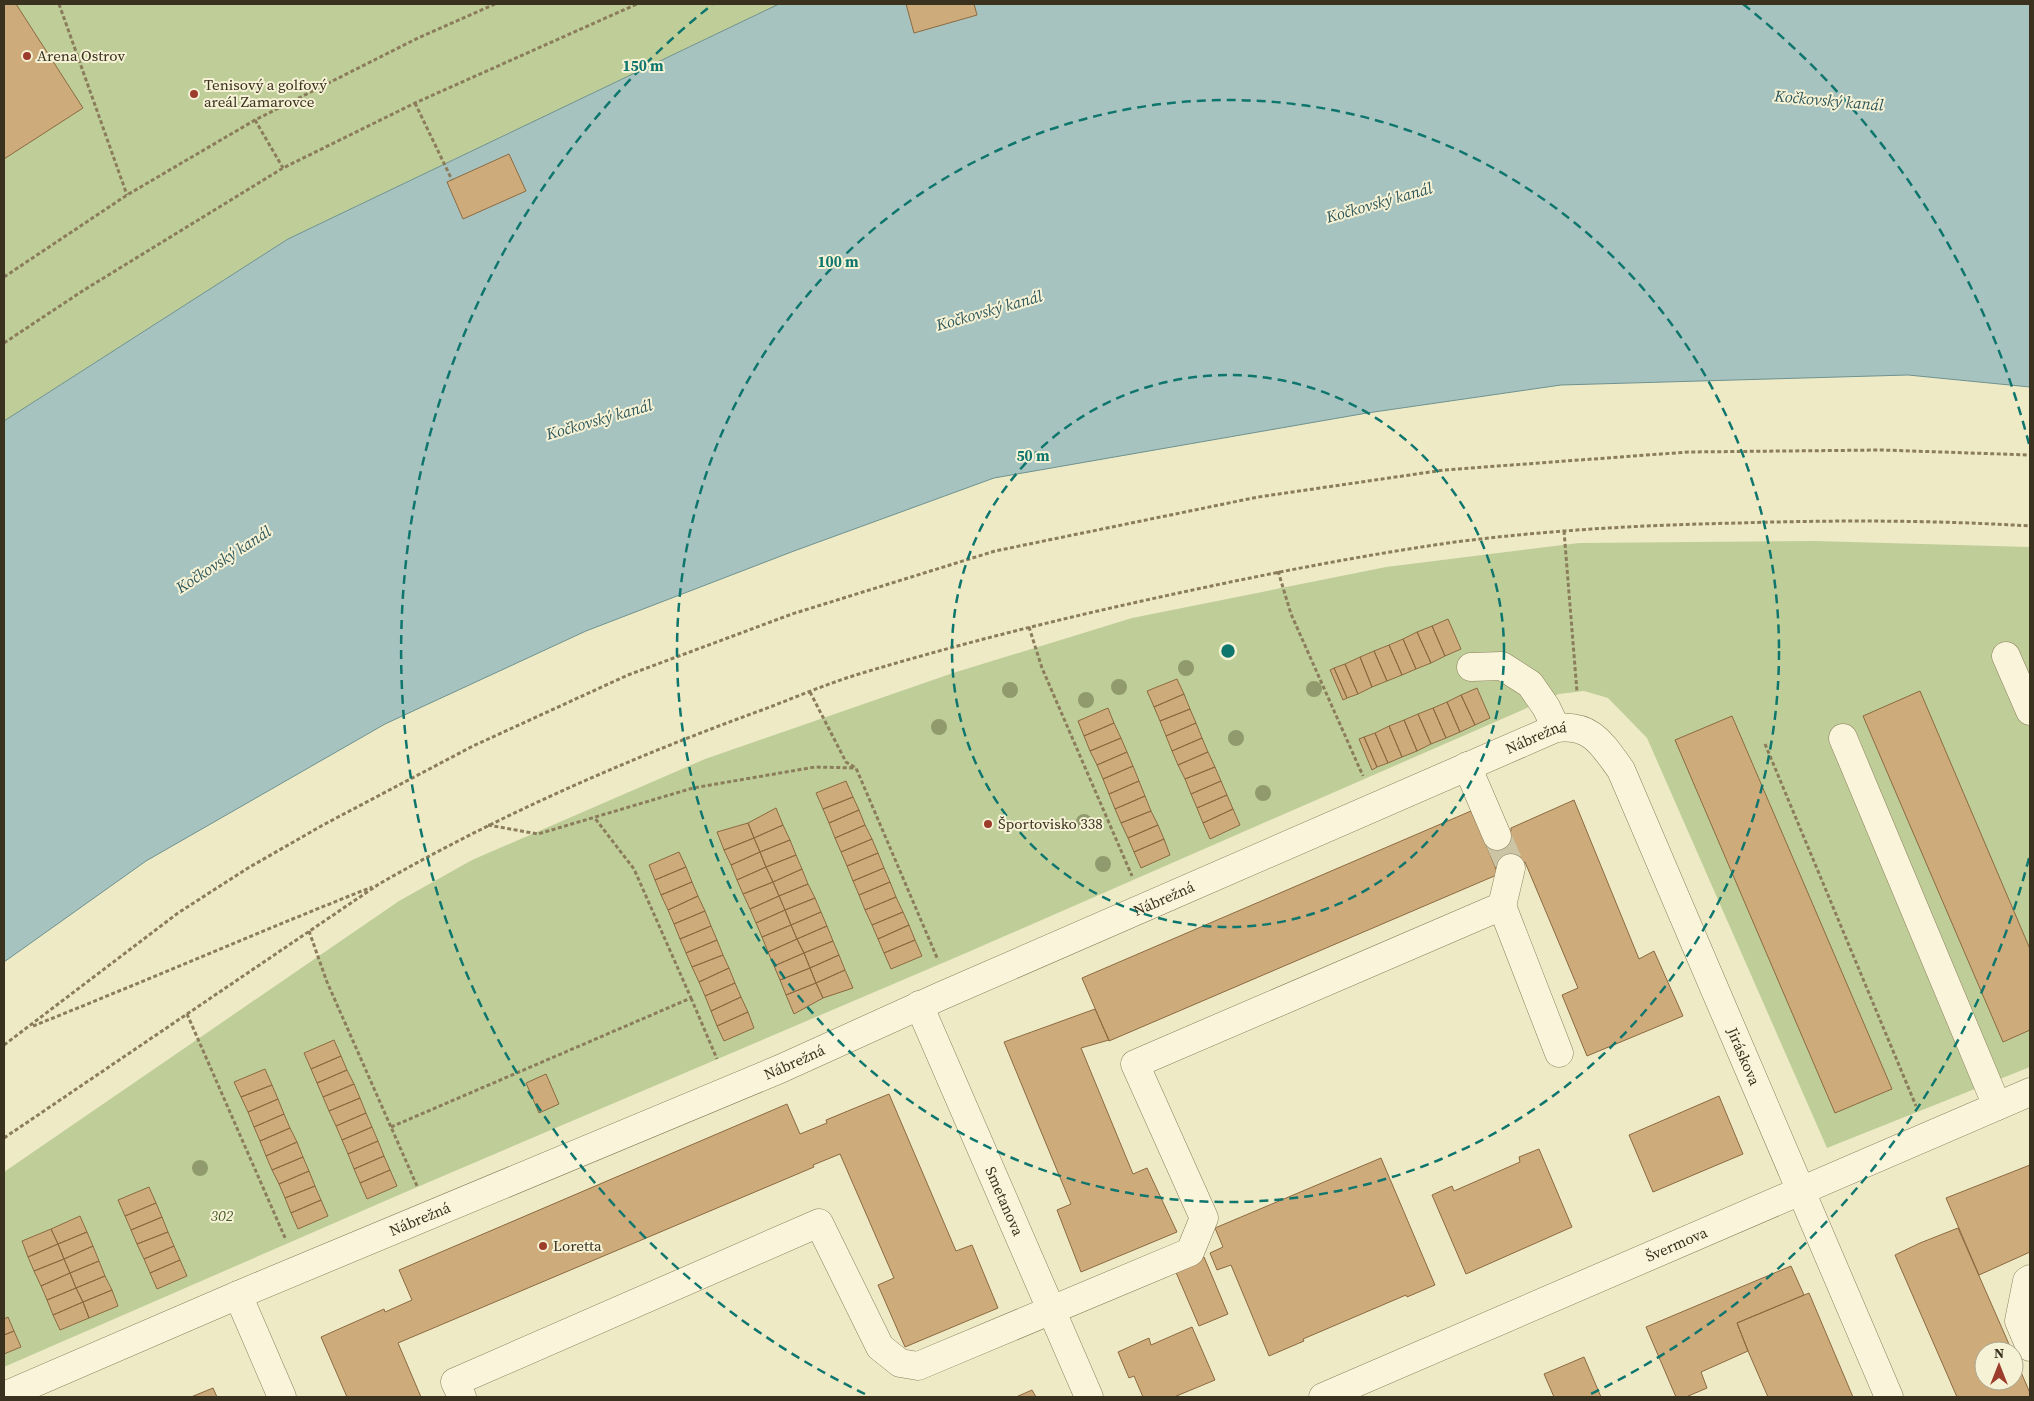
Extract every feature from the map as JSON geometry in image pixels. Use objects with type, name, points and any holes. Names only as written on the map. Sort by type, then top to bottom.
[{"type":"street","points":[[2006,656],[2030,711]]},
{"type":"street","points":[[1471,667],[1502,666],[1530,684],[1546,707],[1568,729]]},
{"type":"street","name":"Nábrežná","points":[[4,1396],[238,1295],[780,1069],[919,1006],[1467,766],[1568,729]]},
{"type":"street","name":"Jiráskova","points":[[1568,729],[1598,738],[1621,770],[1889,1397]]},
{"type":"street","points":[[1843,738],[1997,1106]]},
{"type":"street","points":[[1467,766],[1497,836]]},
{"type":"street","points":[[1511,868],[1502,906],[1559,1053]]},
{"type":"street","points":[[462,1397],[455,1382],[819,1223],[880,1347],[900,1363],[918,1366],[1190,1252],[1204,1218],[1134,1064],[1502,906]]},
{"type":"street","name":"Smetanova","points":[[919,1006],[1089,1397]]},
{"type":"street","name":"Švermova","points":[[1323,1397],[2030,1092]]},
{"type":"street","points":[[2030,1279],[2027,1281],[2019,1321],[2030,1347]]},
{"type":"street","points":[[238,1295],[282,1397]]},
{"type":"path","points":[[59,4],[127,195]]},
{"type":"path","points":[[4,277],[127,195],[255,120],[418,38],[495,4]]},
{"type":"path","points":[[4,343],[84,290],[283,168],[415,103],[637,4]]},
{"type":"path","points":[[415,103],[452,180]]},
{"type":"path","points":[[255,120],[283,168]]},
{"type":"path","points":[[4,1044],[28,1028],[178,913],[248,868],[323,825],[473,746],[637,671],[792,614],[995,551],[1258,498],[1444,470],[1688,452],[1882,450],[2030,455]]},
{"type":"path","points":[[4,1138],[379,884],[444,847],[579,782],[676,741],[854,675],[1029,627],[1278,571],[1455,542],[1564,530],[1661,524],[1810,521],[1963,522],[2030,526]]},
{"type":"path","points":[[1564,530],[1568,729]]},
{"type":"path","points":[[1278,571],[1291,614],[1364,776]]},
{"type":"path","points":[[1029,627],[1042,668],[1133,878]]},
{"type":"path","points":[[810,692],[846,762],[856,768],[938,960]]},
{"type":"path","points":[[1765,744],[1919,1114]]},
{"type":"path","points":[[488,825],[538,834],[693,788],[815,767],[856,768]]},
{"type":"path","points":[[594,817],[634,869],[719,1064]]},
{"type":"path","points":[[28,1028],[379,884]]},
{"type":"path","points":[[309,931],[327,982],[420,1192]]},
{"type":"path","points":[[391,1127],[690,998]]},
{"type":"path","points":[[187,1014],[290,1249]]},
{"type":"green space","points":[[4,4],[779,4],[288,239],[4,421]]},
{"type":"green space","name":"302","points":[[1815,541],[2030,547],[2030,1067],[1827,1148],[1647,738],[1608,698],[1584,691],[1559,694],[966,953],[401,1194],[4,1367],[4,1172],[399,901],[472,860],[705,759],[953,673],[1132,618],[1386,567],[1579,543]]},
{"type":"water","name":"Kočkovský kanál","points":[[779,4],[2030,4],[2030,387],[1908,375],[1561,385],[1367,413],[994,478],[794,551],[586,631],[385,724],[146,861],[4,962],[4,421],[288,239]]},
{"type":"building","name":"Arena Ostrov","points":[[4,4],[16,4],[83,108],[4,159]]},
{"type":"building","points":[[906,4],[974,4],[977,15],[914,33]]},
{"type":"building","points":[[509,154],[526,191],[463,219],[447,182]]},
{"type":"building","points":[[1448,619],[1461,649],[1445,656],[1432,626]]},
{"type":"building","points":[[1432,626],[1445,656],[1431,663],[1417,632]]},
{"type":"building","points":[[1417,632],[1431,663],[1416,669],[1403,639]]},
{"type":"building","points":[[1403,639],[1416,669],[1402,675],[1389,645]]},
{"type":"building","points":[[1389,645],[1402,675],[1387,681],[1374,651]]},
{"type":"building","points":[[1374,651],[1387,681],[1372,687],[1360,657]]},
{"type":"building","points":[[1360,657],[1372,687],[1358,694],[1345,664]]},
{"type":"building","points":[[1345,664],[1358,694],[1347,698],[1334,668]]},
{"type":"building","points":[[1334,668],[1347,698],[1343,700],[1330,670]]},
{"type":"building","points":[[1177,679],[1184,694],[1154,707],[1147,691]]},
{"type":"building","points":[[1477,688],[1490,718],[1475,725],[1461,695]]},
{"type":"building","points":[[1920,691],[2030,949],[2030,1030],[2003,1042],[1863,716]]},
{"type":"building","points":[[1184,694],[1190,709],[1160,721],[1154,707]]},
{"type":"building","points":[[1461,695],[1475,725],[1460,732],[1447,702]]},
{"type":"building","points":[[1447,702],[1460,732],[1446,738],[1433,708]]},
{"type":"building","points":[[1108,708],[1114,723],[1084,736],[1078,721]]},
{"type":"building","points":[[1433,708],[1446,738],[1431,744],[1418,714]]},
{"type":"building","points":[[1190,709],[1196,723],[1166,736],[1160,721]]},
{"type":"building","points":[[1418,714],[1431,744],[1417,751],[1404,720]]},
{"type":"building","points":[[1732,716],[1892,1089],[1835,1113],[1675,740]]},
{"type":"building","points":[[1404,720],[1417,751],[1402,757],[1389,726]]},
{"type":"building","points":[[1114,723],[1121,738],[1090,751],[1084,736]]},
{"type":"building","points":[[1196,723],[1202,738],[1172,751],[1166,736]]},
{"type":"building","points":[[1389,726],[1402,757],[1388,763],[1375,733]]},
{"type":"building","points":[[1375,733],[1388,763],[1377,767],[1364,737]]},
{"type":"building","points":[[1364,737],[1377,767],[1372,770],[1359,739]]},
{"type":"building","points":[[1121,738],[1127,752],[1097,765],[1090,751]]},
{"type":"building","points":[[1202,738],[1208,752],[1178,765],[1172,751]]},
{"type":"building","points":[[1127,752],[1133,766],[1103,779],[1097,765]]},
{"type":"building","points":[[1208,752],[1215,767],[1185,779],[1178,765]]},
{"type":"building","points":[[1133,766],[1139,781],[1109,794],[1103,779]]},
{"type":"building","points":[[1215,767],[1221,781],[1191,794],[1185,779]]},
{"type":"building","points":[[846,781],[853,797],[823,809],[816,793]]},
{"type":"building","points":[[1139,781],[1145,796],[1115,809],[1109,794]]},
{"type":"building","points":[[1221,781],[1227,795],[1197,808],[1191,794]]},
{"type":"building","points":[[1227,795],[1233,809],[1203,823],[1197,808]]},
{"type":"building","points":[[1145,796],[1151,811],[1121,823],[1115,809]]},
{"type":"building","points":[[853,797],[859,810],[829,823],[823,809]]},
{"type":"building","points":[[1574,800],[1639,959],[1654,951],[1683,1016],[1587,1056],[1562,995],[1578,988],[1525,862],[1498,874],[1485,842],[1511,831],[1511,828]]},
{"type":"building","points":[[776,808],[783,825],[754,838],[748,823]]},
{"type":"building","points":[[1233,809],[1240,825],[1210,839],[1203,823]]},
{"type":"building","points":[[859,810],[865,825],[835,838],[829,823]]},
{"type":"building","points":[[1151,811],[1158,825],[1128,838],[1121,823]]},
{"type":"building","points":[[1471,811],[1499,874],[1109,1041],[1082,978]]},
{"type":"building","points":[[748,823],[754,838],[724,850],[717,832]]},
{"type":"building","points":[[783,825],[790,840],[760,852],[754,838]]},
{"type":"building","points":[[865,825],[872,839],[841,852],[835,838]]},
{"type":"building","points":[[1158,825],[1164,839],[1134,852],[1128,838]]},
{"type":"building","points":[[754,838],[760,852],[731,865],[724,850]]},
{"type":"building","points":[[872,839],[878,853],[847,866],[841,852]]},
{"type":"building","points":[[1164,839],[1170,855],[1141,868],[1134,852]]},
{"type":"building","points":[[790,840],[796,855],[766,867],[760,852]]},
{"type":"building","points":[[679,852],[686,867],[655,880],[649,865]]},
{"type":"building","points":[[760,852],[766,867],[737,880],[731,865]]},
{"type":"building","points":[[878,853],[884,868],[853,881],[847,866]]},
{"type":"building","points":[[796,855],[802,869],[773,882],[766,867]]},
{"type":"building","points":[[686,867],[692,882],[661,895],[655,880]]},
{"type":"building","points":[[766,867],[773,882],[743,894],[737,880]]},
{"type":"building","points":[[884,868],[890,882],[859,895],[853,881]]},
{"type":"building","points":[[802,869],[808,884],[779,896],[773,882]]},
{"type":"building","points":[[692,882],[698,896],[668,910],[661,895]]},
{"type":"building","points":[[773,882],[779,896],[750,909],[743,894]]},
{"type":"building","points":[[890,882],[896,897],[865,910],[859,895]]},
{"type":"building","points":[[808,884],[815,898],[785,910],[779,896]]},
{"type":"building","points":[[698,896],[705,911],[674,924],[668,910]]},
{"type":"building","points":[[779,896],[785,910],[756,923],[750,909]]},
{"type":"building","points":[[896,897],[903,912],[872,925],[865,910]]},
{"type":"building","points":[[815,898],[821,912],[791,925],[785,910]]},
{"type":"building","points":[[785,910],[791,925],[762,937],[756,923]]},
{"type":"building","points":[[705,911],[711,926],[680,939],[674,924]]},
{"type":"building","points":[[821,912],[827,926],[797,939],[791,925]]},
{"type":"building","points":[[903,912],[909,925],[878,939],[872,925]]},
{"type":"building","points":[[791,925],[797,939],[768,952],[762,937]]},
{"type":"building","points":[[909,925],[915,940],[884,953],[878,939]]},
{"type":"building","points":[[711,926],[717,940],[686,953],[680,939]]},
{"type":"building","points":[[827,926],[833,941],[804,953],[797,939]]},
{"type":"building","points":[[797,939],[804,953],[774,966],[768,952]]},
{"type":"building","points":[[717,940],[723,955],[692,967],[686,953]]},
{"type":"building","points":[[915,940],[922,956],[891,969],[884,953]]},
{"type":"building","points":[[833,941],[839,955],[810,968],[804,953]]},
{"type":"building","points":[[804,953],[810,968],[780,980],[774,966]]},
{"type":"building","points":[[723,955],[729,968],[699,982],[692,967]]},
{"type":"building","points":[[839,955],[845,970],[816,983],[810,968]]},
{"type":"building","points":[[729,968],[735,983],[705,996],[699,982]]},
{"type":"building","points":[[810,968],[816,983],[786,995],[780,980]]},
{"type":"building","points":[[845,970],[853,988],[823,998],[816,983]]},
{"type":"building","points":[[735,983],[741,997],[711,1011],[705,996]]},
{"type":"building","points":[[816,983],[823,998],[794,1014],[786,995]]},
{"type":"building","points":[[741,997],[748,1012],[717,1026],[711,1011]]},
{"type":"building","points":[[1095,1009],[1109,1040],[1081,1048],[1133,1174],[1147,1168],[1177,1232],[1081,1272],[1057,1210],[1071,1204],[1004,1042]]},
{"type":"building","points":[[748,1012],[754,1028],[724,1041],[717,1026]]},
{"type":"building","points":[[334,1040],[341,1056],[311,1069],[304,1053]]},
{"type":"building","points":[[341,1056],[347,1070],[317,1083],[311,1069]]},
{"type":"building","points":[[265,1069],[272,1085],[241,1097],[234,1082]]},
{"type":"building","points":[[347,1070],[354,1084],[323,1097],[317,1083]]},
{"type":"building","points":[[546,1074],[559,1104],[539,1113],[526,1083]]},
{"type":"building","points":[[354,1084],[360,1098],[329,1111],[323,1097]]},
{"type":"building","points":[[272,1085],[278,1099],[248,1112],[241,1097]]},
{"type":"building","name":"Loretta","points":[[889,1094],[956,1251],[972,1245],[998,1308],[905,1347],[878,1285],[894,1278],[840,1154],[813,1165],[814,1167],[398,1343],[421,1397],[347,1397],[321,1337],[384,1309],[385,1312],[412,1300],[399,1270],[787,1104],[800,1134],[827,1123],[826,1120]]},
{"type":"building","points":[[1719,1096],[1743,1154],[1653,1192],[1629,1135]]},
{"type":"building","points":[[360,1098],[366,1113],[336,1126],[329,1111]]},
{"type":"building","points":[[278,1099],[284,1114],[254,1127],[248,1112]]},
{"type":"building","points":[[366,1113],[372,1127],[342,1140],[336,1126]]},
{"type":"building","points":[[284,1114],[290,1128],[260,1141],[254,1127]]},
{"type":"building","points":[[372,1127],[378,1141],[348,1154],[342,1140]]},
{"type":"building","points":[[290,1128],[297,1142],[266,1156],[260,1141]]},
{"type":"building","points":[[378,1141],[384,1156],[354,1169],[348,1154]]},
{"type":"building","points":[[297,1142],[303,1157],[272,1170],[266,1156]]},
{"type":"building","points":[[1539,1149],[1572,1227],[1466,1274],[1432,1195],[1452,1186],[1454,1191],[1520,1162],[1519,1157]]},
{"type":"building","points":[[384,1156],[390,1170],[360,1183],[354,1169]]},
{"type":"building","points":[[303,1157],[309,1171],[279,1184],[272,1170]]},
{"type":"building","points":[[1381,1158],[1435,1285],[1407,1297],[1406,1295],[1303,1339],[1304,1341],[1269,1356],[1231,1265],[1217,1270],[1210,1253],[1223,1247],[1215,1228]]},
{"type":"building","points":[[2030,1165],[2030,1252],[1979,1275],[1946,1198]]},
{"type":"building","points":[[390,1170],[397,1186],[367,1199],[360,1183]]},
{"type":"building","points":[[309,1171],[315,1186],[285,1198],[279,1184]]},
{"type":"building","points":[[315,1186],[321,1200],[291,1213],[285,1198]]},
{"type":"building","points":[[149,1187],[156,1203],[125,1216],[118,1200]]},
{"type":"building","points":[[321,1200],[328,1216],[298,1229],[291,1213]]},
{"type":"building","points":[[156,1203],[162,1217],[131,1230],[125,1216]]},
{"type":"building","points":[[80,1216],[87,1232],[58,1244],[51,1229]]},
{"type":"building","points":[[162,1217],[168,1232],[137,1244],[131,1230]]},
{"type":"building","points":[[1958,1228],[2008,1341],[1974,1341],[1974,1391],[2024,1391],[2024,1379],[2030,1397],[1957,1397],[1895,1255]]},
{"type":"building","points":[[51,1229],[58,1244],[28,1257],[22,1241]]},
{"type":"building","points":[[87,1232],[93,1246],[64,1259],[58,1244]]},
{"type":"building","points":[[168,1232],[174,1246],[144,1259],[137,1244]]},
{"type":"building","points":[[58,1244],[64,1259],[34,1271],[28,1257]]},
{"type":"building","points":[[93,1246],[99,1261],[70,1273],[64,1259]]},
{"type":"building","points":[[174,1246],[180,1260],[150,1273],[144,1259]]},
{"type":"building","points":[[1204,1257],[1228,1314],[1199,1326],[1175,1270]]},
{"type":"building","points":[[64,1259],[70,1273],[41,1286],[34,1271]]},
{"type":"building","points":[[180,1260],[187,1276],[157,1289],[150,1273]]},
{"type":"building","points":[[99,1261],[105,1276],[76,1288],[70,1273]]},
{"type":"building","points":[[1791,1266],[1804,1295],[1737,1323],[1748,1351],[1701,1372],[1707,1388],[1686,1397],[1676,1397],[1646,1327]]},
{"type":"building","points":[[70,1273],[76,1288],[47,1300],[41,1286]]},
{"type":"building","points":[[105,1276],[112,1290],[83,1302],[76,1288]]},
{"type":"building","points":[[76,1288],[83,1302],[53,1315],[47,1300]]},
{"type":"building","points":[[112,1290],[118,1306],[89,1318],[83,1302]]},
{"type":"building","points":[[1809,1293],[1853,1397],[1768,1397],[1748,1351],[1737,1323]]},
{"type":"building","points":[[83,1302],[89,1318],[60,1330],[53,1315]]},
{"type":"building","points":[[8,1317],[14,1331],[4,1335],[4,1319]]},
{"type":"building","points":[[1192,1327],[1215,1380],[1174,1397],[1143,1397],[1134,1376],[1129,1378],[1118,1352],[1149,1338],[1151,1345]]},
{"type":"building","points":[[14,1331],[21,1347],[4,1354],[4,1335]]},
{"type":"building","points":[[1584,1357],[1601,1397],[1554,1397],[1544,1374]]},
{"type":"building","points":[[213,1388],[217,1397],[191,1397]]},
{"type":"building","points":[[1032,1390],[1036,1397],[1016,1397]]},
{"type":"tunnel","points":[[1497,836],[1511,868]]},
{"type":"place","name":"Arena Ostrov","points":[[27,56]]},
{"type":"place","name":"Tenisový a golfový areál Zamarovce","points":[[194,94]]},
{"type":"place","name":"Športovisko 338","points":[[988,824]]},
{"type":"place","name":"Loretta","points":[[543,1246]]}]
